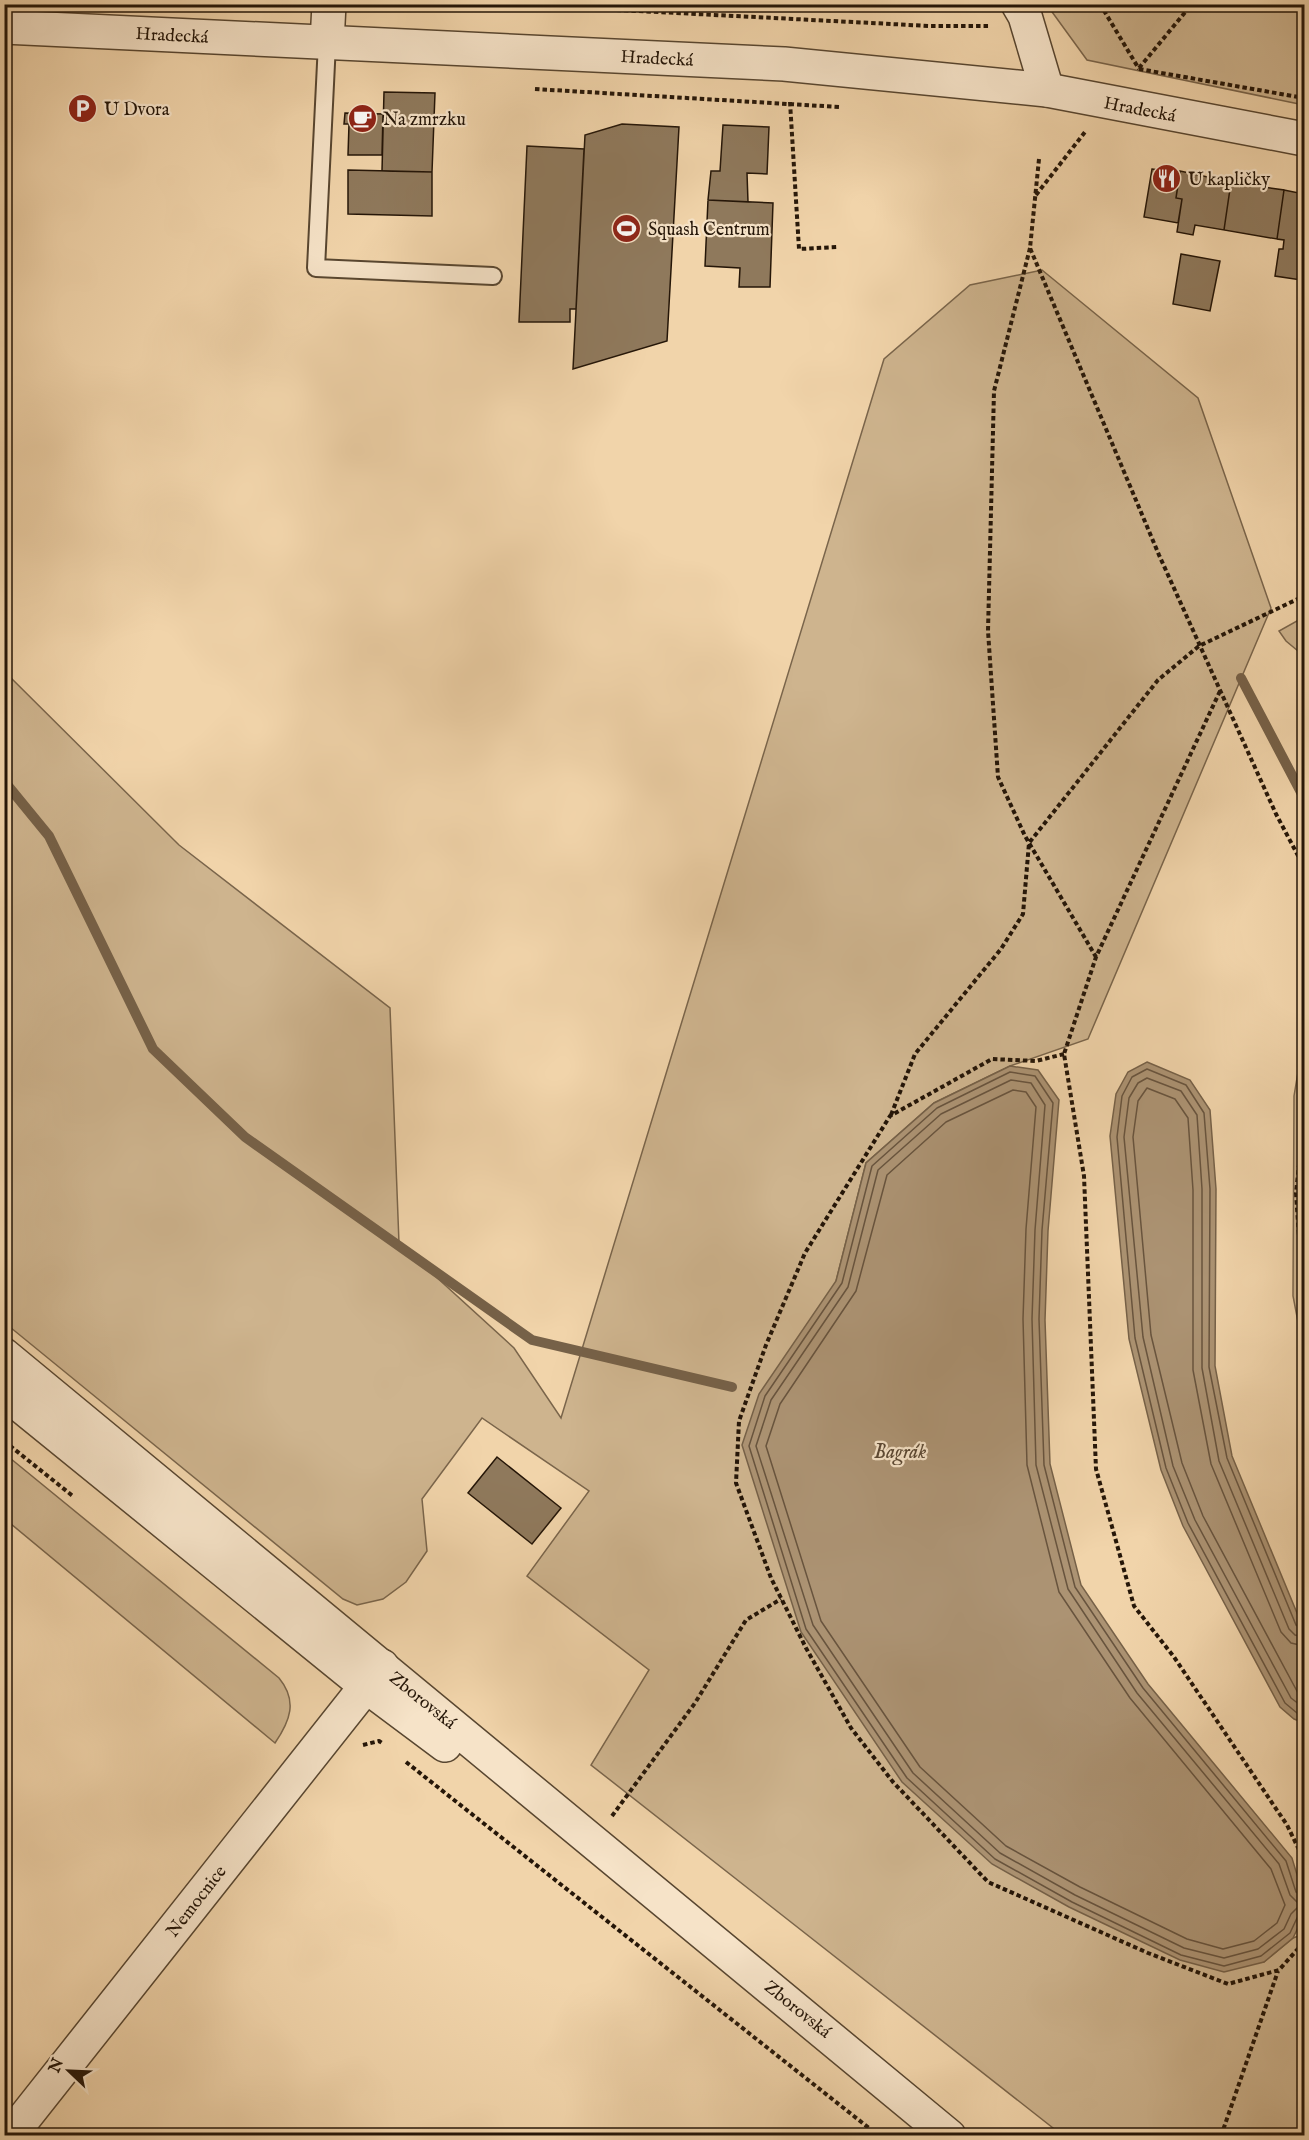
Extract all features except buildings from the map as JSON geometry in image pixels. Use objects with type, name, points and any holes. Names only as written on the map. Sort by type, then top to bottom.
[{"type":"street","points":[[327,43],[329,4]]},
{"type":"street","points":[[1021,10],[1047,90]]},
{"type":"street","name":"Hradecká","points":[[4,27],[794,65],[1047,90],[1305,139]]},
{"type":"street","name":"Zborovská","points":[[4,1355],[374,1676],[842,2044]]},
{"type":"street","name":"Zborovská","points":[[4,1392],[374,1676],[594,1841],[842,2044],[949,2136]]},
{"type":"street","name":"Nemocnice","points":[[10,2136],[374,1676]]},
{"type":"lane","points":[[327,43],[316,268],[493,276]]},
{"type":"path","points":[[1100,4],[1139,69],[1140,77]]},
{"type":"path","points":[[1139,69],[1192,4]]},
{"type":"path","points":[[579,8],[930,26],[997,26],[1021,10]]},
{"type":"path","points":[[794,65],[789,103],[799,249],[838,248]]},
{"type":"path","points":[[1139,69],[1305,98]]},
{"type":"path","points":[[529,89],[847,107]]},
{"type":"path","points":[[1036,195],[1086,131],[1080,130]]},
{"type":"path","points":[[1039,159],[1030,248],[994,391],[988,632],[998,777],[1029,843],[1096,957]]},
{"type":"path","points":[[1030,248],[1199,646],[1276,814],[1305,867]]},
{"type":"path","points":[[1279,1970],[1228,1984],[1148,1953],[988,1882],[893,1782],[851,1728],[781,1599],[736,1483],[739,1421],[766,1345],[806,1253],[890,1116],[915,1054],[1001,949],[1023,914],[1029,843],[1158,680],[1199,646],[1305,596]]},
{"type":"path","points":[[1220,691],[1096,957],[1064,1054],[1084,1176],[1096,1469],[1134,1606],[1201,1696],[1287,1825],[1305,1860]]},
{"type":"path","points":[[890,1116],[992,1059],[1036,1060],[1064,1054]]},
{"type":"path","points":[[1305,1118],[1296,1193],[1305,1309]]},
{"type":"path","points":[[4,1441],[77,1499]]},
{"type":"path","points":[[594,1841],[694,1702],[746,1620],[781,1599]]},
{"type":"path","points":[[353,1748],[379,1741],[388,1748]]},
{"type":"path","points":[[398,1755],[879,2136]]},
{"type":"path","points":[[1221,2136],[1279,1970],[1305,1942]]},
{"type":"shaded area","points":[[1047,5],[1304,5],[1304,105],[1087,60]]},
{"type":"shaded area","points":[[1042,270],[1198,398],[1271,608],[1088,1039],[1010,1066],[934,1103],[866,1163],[836,1281],[1264,1962],[1293,1938],[1304,1934],[1304,2135],[1062,2135],[591,1765],[649,1670],[527,1576],[589,1491],[482,1418],[422,1499],[427,1551],[406,1582],[383,1599],[357,1605],[343,1599],[5,1323],[4,671],[179,845],[390,1008],[399,1243],[514,1348],[561,1418],[884,359],[970,285]]},
{"type":"shaded area","points":[[1304,617],[1304,656],[1286,641],[1279,631]]},
{"type":"shaded area","points":[[1304,1036],[1304,1353],[1293,1296],[1294,1096]]},
{"type":"shaded area","points":[[5,1454],[279,1678],[288,1695],[290,1711],[285,1727],[275,1743],[5,1519]]},
{"type":"water","points":[[1147,1062],[1190,1080],[1210,1110],[1216,1189],[1215,1366],[1232,1456],[1304,1630],[1304,1723],[1294,1719],[1280,1707],[1183,1526],[1161,1470],[1129,1339],[1110,1136],[1116,1094],[1128,1072]]},
{"type":"water","name":"Bagrák","points":[[1010,1066],[1038,1070],[1059,1100],[1048,1231],[1045,1320],[1050,1464],[1081,1585],[1148,1684],[1292,1858],[1304,1898],[1304,1915],[1293,1938],[1264,1962],[1224,1972],[1180,1960],[1069,1907],[992,1864],[902,1782],[801,1632],[742,1445],[759,1394],[836,1281],[866,1163],[934,1103]]},
{"type":"waterway","points":[[1241,678],[1304,798]]},
{"type":"waterway","points":[[4,781],[49,836],[153,1049],[245,1137],[532,1340],[732,1387]]},
{"type":"place","name":"U Dvora","points":[[83,109]]},
{"type":"place","name":"Na zmrzku","points":[[362,119]]},
{"type":"place","name":"U kapličky","points":[[1167,179]]},
{"type":"place","name":"Squash Centrum","points":[[627,229]]}]
